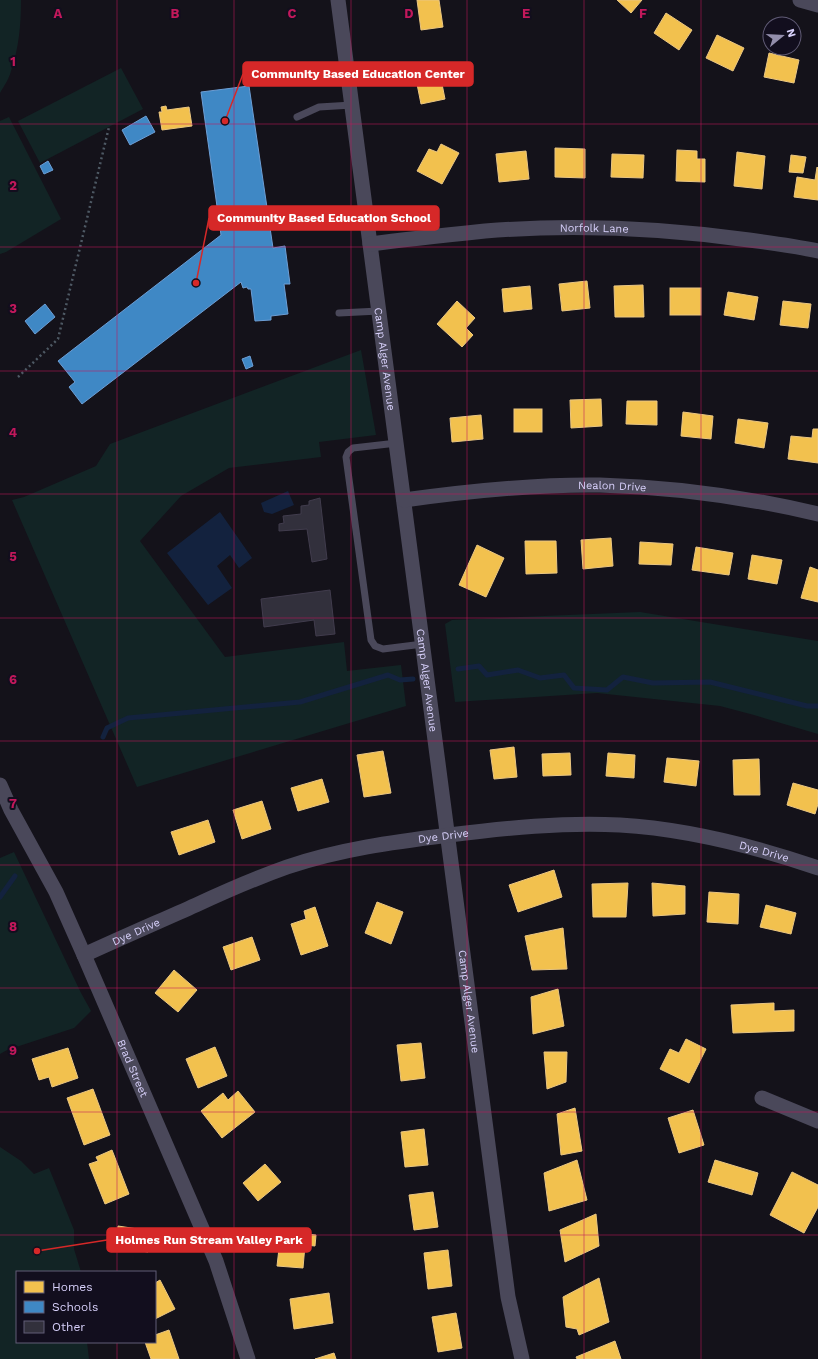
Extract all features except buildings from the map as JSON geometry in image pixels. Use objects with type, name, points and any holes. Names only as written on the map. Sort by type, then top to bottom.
[{"type":"street","name":"Camp Alger Avenue","points":[[338,0],[508,1297],[522,1359]]},
{"type":"street","points":[[800,0],[818,4]]},
{"type":"street","name":"Norfolk Lane","points":[[370,244],[486,231],[569,228],[637,229],[710,235],[800,247],[818,251]]},
{"type":"street","name":"Nealon Drive","points":[[404,500],[476,490],[599,485],[663,489],[731,496],[768,502],[818,514]]},
{"type":"street","name":"Brad Street","points":[[0,785],[11,810],[56,892],[84,955],[216,1261],[248,1359]]},
{"type":"street","name":"Dye Drive","points":[[84,955],[242,884],[289,866],[350,850],[394,842],[509,828],[570,824],[621,825],[675,831],[734,842],[790,858],[818,868]]},
{"type":"street","points":[[762,1098],[818,1121]]},
{"type":"lane","points":[[297,117],[319,107],[352,105]]},
{"type":"lane","points":[[339,313],[379,311]]},
{"type":"lane","points":[[397,443],[353,448],[348,452],[346,457],[371,640],[375,646],[383,649],[423,644]]},
{"type":"path","points":[[18,377],[58,339],[109,126]]},
{"type":"shaded area","points":[[0,0],[21,0],[20,27],[16,54],[9,77],[0,93]]},
{"type":"shaded area","points":[[121,68],[143,109],[40,163],[18,121]]},
{"type":"shaded area","points":[[9,117],[61,219],[6,252],[0,254],[0,121]]},
{"type":"shaded area","points":[[361,350],[376,435],[319,442],[321,457],[229,468],[181,496],[140,541],[225,657],[344,642],[347,671],[401,665],[406,706],[137,787],[12,500],[24,497],[96,466],[110,444]]},
{"type":"shaded area","points":[[640,612],[818,641],[818,734],[720,706],[597,693],[455,702],[445,624],[452,620]]},
{"type":"shaded area","points":[[14,852],[91,1011],[74,1028],[7,1050],[0,1054],[0,858]]},
{"type":"shaded area","points":[[0,1147],[21,1161],[34,1174],[49,1168],[74,1230],[74,1249],[81,1271],[16,1271],[16,1343],[87,1343],[89,1359],[0,1359]]},
{"type":"water","points":[[288,491],[294,505],[272,514],[264,512],[261,503]]},
{"type":"water","points":[[220,512],[252,558],[239,568],[230,555],[217,566],[232,588],[208,605],[167,553]]},
{"type":"waterway","points":[[458,669],[479,666],[487,675],[518,670],[540,678],[564,675],[574,688],[607,690],[623,677],[653,683],[710,682],[807,706],[818,706]]},
{"type":"waterway","points":[[103,737],[107,728],[128,718],[300,702],[388,675],[400,680],[413,679]]},
{"type":"waterway","points":[[0,897],[15,876]]},
{"type":"place","name":"Community Based Education Center","points":[[225,121]]},
{"type":"place","name":"Community Based Education School","points":[[196,283]]},
{"type":"place","name":"Holmes Run Stream Valley Park","points":[[37,1251]]}]
